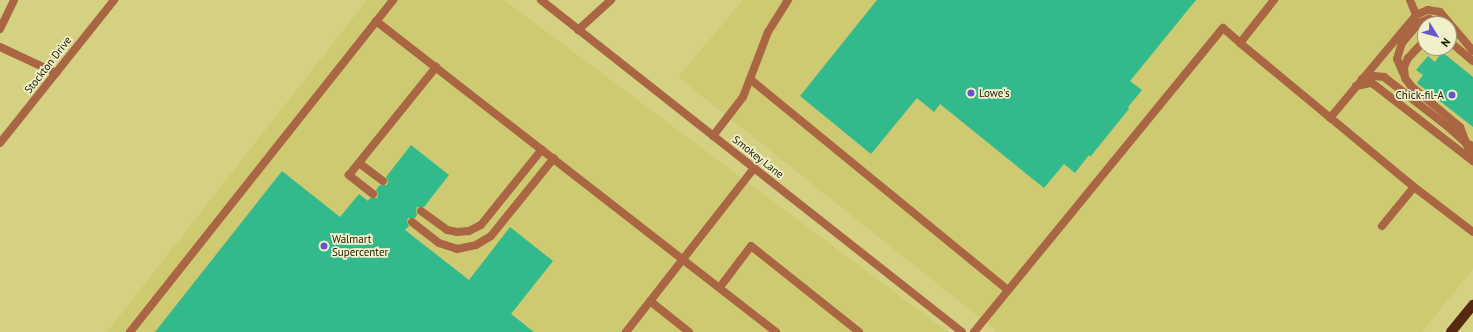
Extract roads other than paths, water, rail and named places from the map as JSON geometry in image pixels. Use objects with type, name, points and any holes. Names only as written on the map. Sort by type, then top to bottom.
[{"type":"main road","points":[[1451,332],[1473,306]]},
{"type":"street","points":[[0,29],[14,0]]},
{"type":"street","name":"Stockton Drive","points":[[0,144],[114,0]]},
{"type":"street","points":[[130,332],[393,0]]},
{"type":"street","name":"Smokey Lane","points":[[541,0],[962,332]]},
{"type":"street","points":[[578,30],[612,0]]},
{"type":"street","points":[[713,136],[743,97],[768,32],[788,0]]},
{"type":"street","points":[[1240,42],[1274,0]]},
{"type":"street","points":[[1410,0],[1416,15]]},
{"type":"street","points":[[1330,118],[1416,15],[1428,10],[1440,12],[1473,51]]},
{"type":"street","points":[[376,21],[684,258],[776,332]]},
{"type":"street","points":[[1417,25],[1402,42],[1397,59],[1405,78],[1411,86],[1460,128],[1469,145],[1473,161]]},
{"type":"street","points":[[974,332],[1223,28],[1414,187],[1473,232]]},
{"type":"street","points":[[1457,45],[1462,51]]},
{"type":"street","points":[[0,47],[56,73]]},
{"type":"street","points":[[1457,47],[1473,61]]},
{"type":"street","points":[[1405,78],[1404,67],[1408,58],[1417,48]]},
{"type":"street","points":[[373,194],[349,175],[436,67]]},
{"type":"street","points":[[1362,79],[1374,76],[1384,77],[1469,145]]},
{"type":"street","points":[[750,78],[1008,290]]},
{"type":"street","points":[[1356,86],[1372,83],[1473,161]]},
{"type":"street","points":[[421,211],[447,230],[457,232],[469,231],[481,225],[542,149]]},
{"type":"street","points":[[412,222],[439,243],[457,249],[476,245],[491,236],[554,158]]},
{"type":"street","points":[[359,163],[383,181]]},
{"type":"street","points":[[626,332],[754,168]]},
{"type":"street","points":[[1382,226],[1414,187]]},
{"type":"street","points":[[720,287],[751,246],[858,332]]},
{"type":"street","points":[[650,301],[689,332]]},
{"type":"place","name":"Lowe's","points":[[971,93]]},
{"type":"place","name":"Chick-fil-A","points":[[1452,95]]},
{"type":"place","name":"Walmart Supercenter","points":[[324,246]]}]
